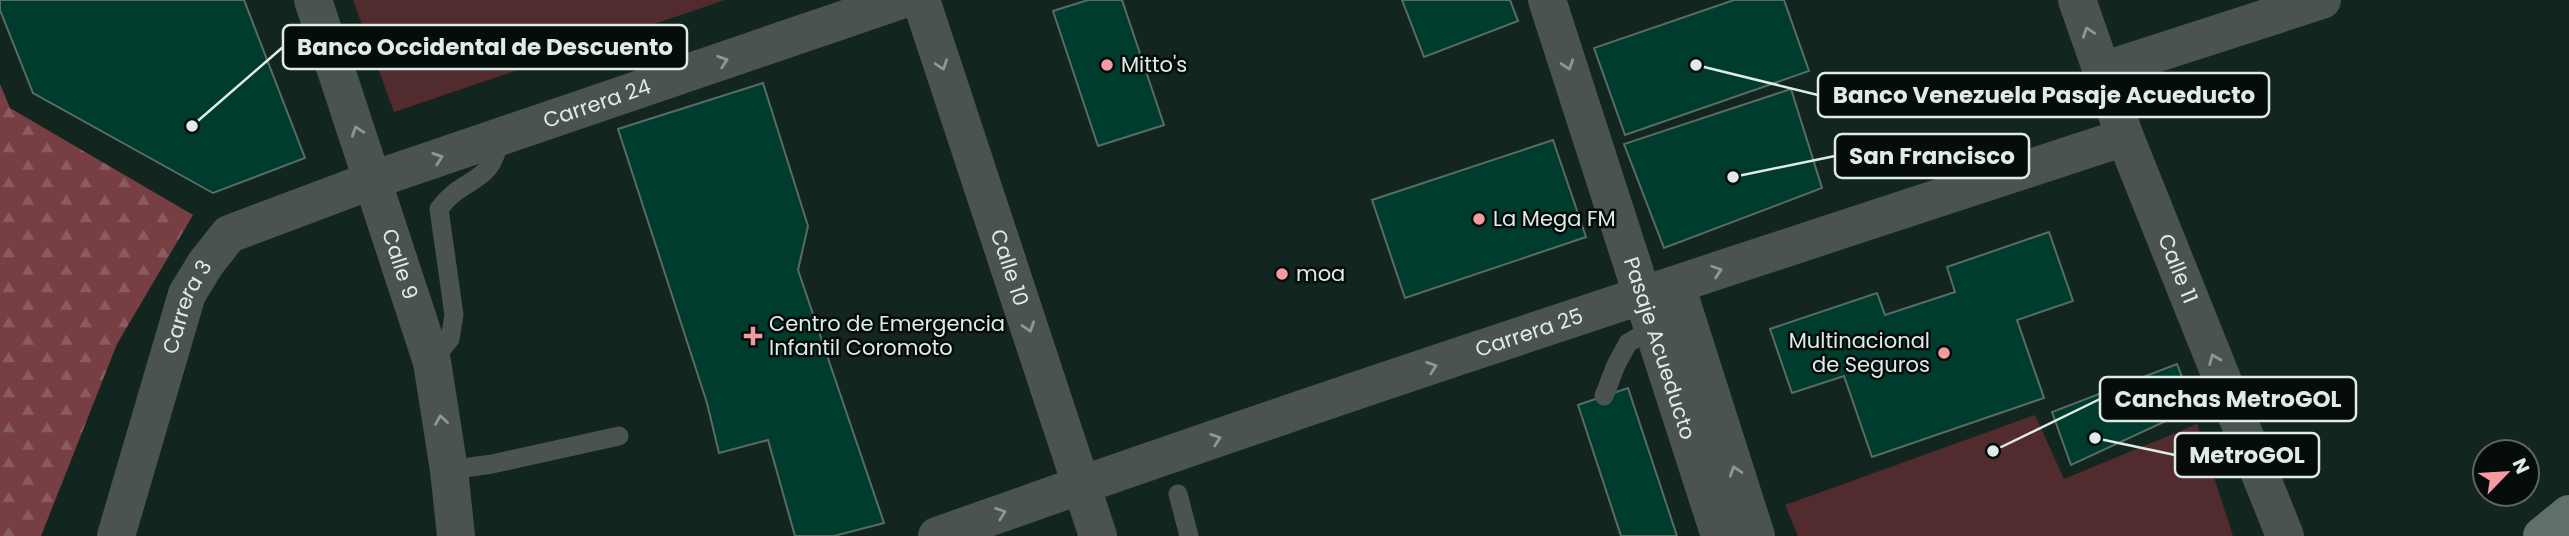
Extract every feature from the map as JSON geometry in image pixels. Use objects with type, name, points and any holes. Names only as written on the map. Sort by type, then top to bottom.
[{"type":"main road","points":[[2542,536],[2569,514]]},
{"type":"street","name":"Calle 9","points":[[313,0],[432,362],[456,536]]},
{"type":"street","name":"Carrera 24","points":[[373,180],[901,0]]},
{"type":"street","name":"Calle 10","points":[[921,0],[1098,536]]},
{"type":"street","name":"Pasaje Acueducto","points":[[1547,0],[1657,303],[1720,536]]},
{"type":"street","name":"Calle 11","points":[[2077,0],[2125,137],[2285,536]]},
{"type":"street","points":[[2102,71],[2322,0]]},
{"type":"street","name":"Carrera 25","points":[[937,536],[1081,485],[1657,303],[2125,137]]},
{"type":"street","name":"Carrera 3","points":[[117,536],[187,294],[206,263],[229,234],[373,180]]},
{"type":"street","points":[[1657,303],[1756,536]]},
{"type":"lane","points":[[432,362],[450,339],[454,315],[439,209],[448,196],[485,173],[497,157],[499,137]]},
{"type":"lane","points":[[1604,396],[1628,343],[1657,303]]},
{"type":"lane","points":[[449,470],[492,464],[620,436]]},
{"type":"lane","points":[[1178,494],[1189,536]]},
{"type":"shaded area","points":[[353,0],[725,0],[394,112]]},
{"type":"shaded area","points":[[2035,415],[2064,479],[2197,424],[2233,536],[1798,536],[1785,505]]},
{"type":"green space","points":[[0,84],[10,108],[193,215],[117,344],[41,536],[0,536]]},
{"type":"building","points":[[0,0],[244,0],[305,158],[213,193],[33,93],[0,10]]},
{"type":"building","points":[[1088,0],[1122,0],[1164,125],[1098,146],[1053,11]]},
{"type":"building","points":[[1402,0],[1510,0],[1518,21],[1424,57]]},
{"type":"building","points":[[1734,0],[1784,0],[1809,71],[1625,135],[1594,48]]},
{"type":"building","name":"Centro de Emergencia Infantil Coromoto","points":[[763,83],[808,226],[798,270],[884,523],[834,536],[795,536],[768,440],[719,453],[707,403],[618,129]]},
{"type":"building","points":[[1791,89],[1822,188],[1664,248],[1624,144]]},
{"type":"building","name":"La Mega FM","points":[[1553,140],[1586,237],[1405,298],[1372,200]]},
{"type":"building","points":[[2049,232],[2073,301],[2017,320],[2044,398],[1872,457],[1844,376],[1792,393],[1770,329],[1877,293],[1885,315],[1955,292],[1947,267]]},
{"type":"building","points":[[2177,364],[2194,408],[2071,465],[2052,412]]},
{"type":"building","points":[[1628,388],[1677,536],[1621,536],[1578,405]]},
{"type":"place","name":"Mitto's","points":[[1107,65]]},
{"type":"place","name":"Banco Venezuela Pasaje Acueducto","points":[[1696,65]]},
{"type":"place","name":"Banco Occidental de Descuento","points":[[192,126]]},
{"type":"place","name":"San Francisco","points":[[1733,177]]},
{"type":"place","name":"La Mega FM","points":[[1479,219]]},
{"type":"place","name":"moa","points":[[1282,274]]},
{"type":"place","name":"Centro de Emergencia Infantil Coromoto","points":[[753,336]]},
{"type":"place","name":"Multinacional de Seguros","points":[[1944,353]]},
{"type":"place","name":"MetroGOL","points":[[2095,438]]},
{"type":"place","name":"Canchas MetroGOL","points":[[1993,451]]}]
